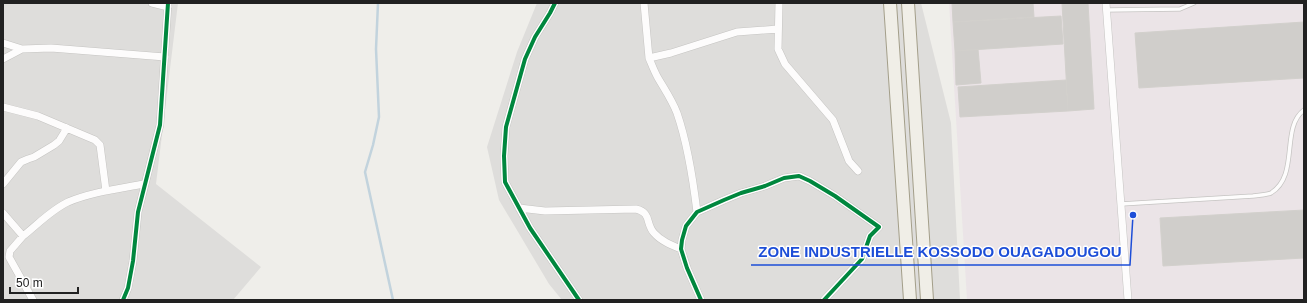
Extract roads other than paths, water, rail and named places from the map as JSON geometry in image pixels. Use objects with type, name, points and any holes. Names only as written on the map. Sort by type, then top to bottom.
[{"type":"main road","points":[[890,3],[910,300]]},
{"type":"main road","points":[[908,3],[927,300]]},
{"type":"street","points":[[123,300],[128,288],[133,261],[138,212],[160,125],[168,5],[152,3]]},
{"type":"street","points":[[555,3],[535,37],[525,59],[506,127],[504,156],[505,182],[546,253],[580,300]]},
{"type":"street","points":[[644,3],[649,58],[677,113],[687,147],[697,212]]},
{"type":"street","points":[[779,3],[778,49],[784,64],[833,120],[849,161],[858,171]]},
{"type":"street","points":[[1106,7],[1128,300]]},
{"type":"street","points":[[649,58],[685,49],[737,32],[778,29]]},
{"type":"street","points":[[3,43],[22,49],[51,48],[165,57]]},
{"type":"street","points":[[3,59],[22,49]]},
{"type":"street","points":[[3,107],[38,116],[96,140],[100,145],[106,191]]},
{"type":"street","points":[[3,184],[21,162],[34,157],[54,145],[67,128]]},
{"type":"street","points":[[701,300],[687,268],[681,249],[686,226],[697,212],[741,193],[765,186],[790,176],[799,176],[835,196],[878,227],[870,236],[862,259],[824,300]]},
{"type":"street","points":[[33,300],[8,257],[16,242],[56,209],[67,203],[106,191],[144,184]]},
{"type":"street","points":[[519,208],[545,211],[636,209],[646,214],[653,232],[666,242],[681,249]]},
{"type":"street","points":[[3,213],[23,236]]},
{"type":"street","points":[[3,248],[16,242]]},
{"type":"lane","points":[[1106,7],[1180,9],[1194,3]]},
{"type":"lane","points":[[1121,204],[1253,196],[1271,193],[1282,184],[1287,166],[1293,126],[1298,114],[1304,110]]},
{"type":"waterway","points":[[378,3],[376,49],[379,117],[365,172],[393,300]]},
{"type":"place","name":"ZONE INDUSTRIELLE KOSSODO OUAGADOUGOU","points":[[1133,215]]}]
